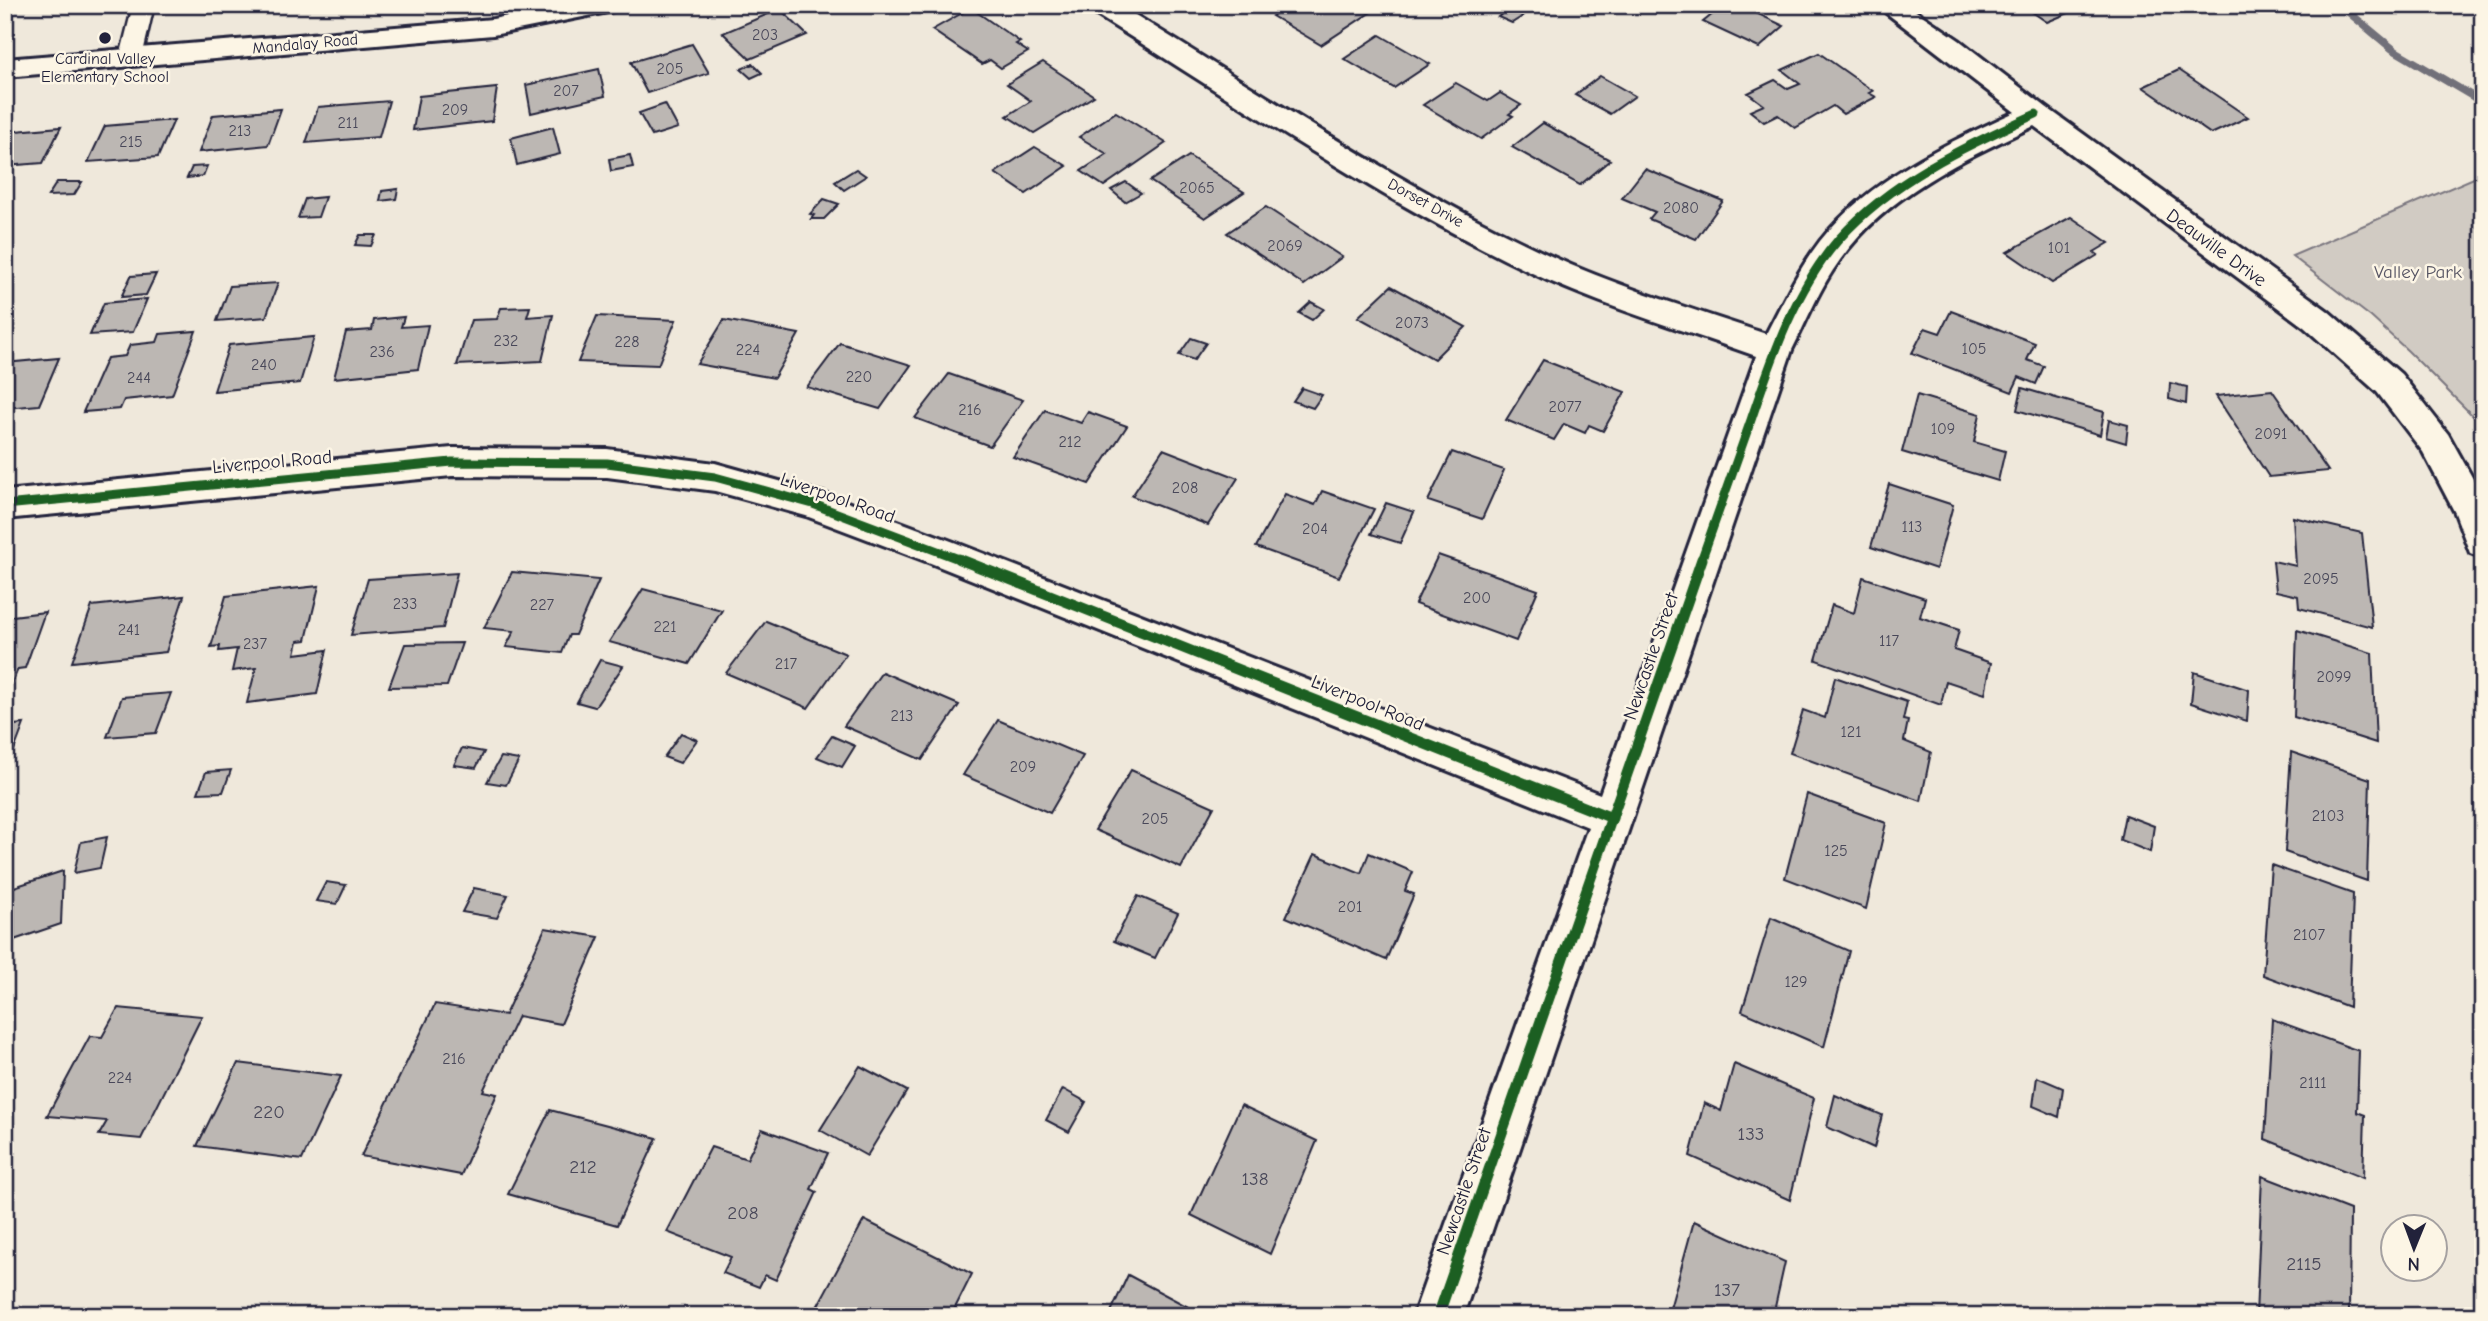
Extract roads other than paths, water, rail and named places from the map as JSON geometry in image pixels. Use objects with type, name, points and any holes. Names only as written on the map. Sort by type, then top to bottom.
[{"type":"street","name":"Mandalay Road","points":[[5,68],[493,27],[603,5]]},
{"type":"street","name":"Dorset Drive","points":[[1100,5],[1387,181],[1533,260],[1612,292],[1775,350]]},
{"type":"street","name":"Deauville Drive","points":[[1889,5],[1949,46],[2036,114],[2316,319],[2389,383],[2437,443],[2473,513],[2483,543]]},
{"type":"street","name":"Newcastle Street","points":[[1438,1316],[1775,350],[1813,279],[1838,241],[1873,206],[1911,176],[1959,148],[2036,114]]},
{"type":"street","name":"Liverpool Road","points":[[5,505],[452,461],[607,463],[715,477],[813,504],[941,552],[1612,818]]},
{"type":"lane","points":[[131,58],[144,5]]},
{"type":"waterway","points":[[2339,5],[2394,50],[2483,103]]},
{"type":"place","name":"Cardinal Valley Elementary School","points":[[105,38]]},
{"type":"park label","name":"Valley Park","points":[[2418,271]]}]
